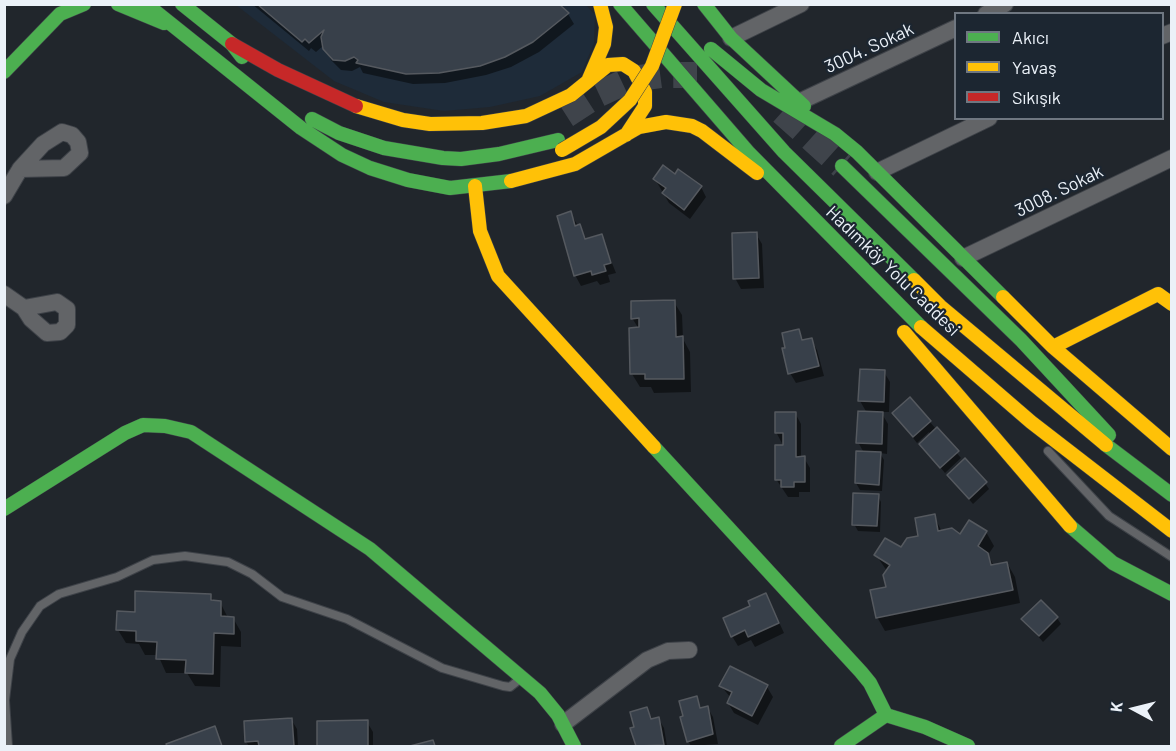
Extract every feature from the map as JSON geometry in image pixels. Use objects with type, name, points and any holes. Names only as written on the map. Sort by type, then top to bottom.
[{"type":"main road","points":[[118,4],[172,26]]},
{"type":"main road","points":[[146,4],[322,142],[342,155],[370,168],[408,180],[450,188],[548,174],[575,164],[651,123],[666,122],[692,126],[756,172],[781,185]]},
{"type":"main road","points":[[182,4],[276,81],[320,106]]},
{"type":"main road","points":[[586,84],[604,44],[606,27],[600,4]]},
{"type":"main road","name":"Hadımköy Yolu Caddesi","points":[[620,4],[684,80],[781,185],[909,316],[1030,422],[1172,531]]},
{"type":"main road","name":"Hadımköy Yolu Caddesi","points":[[653,4],[726,89],[830,200],[940,306],[1012,369],[1172,495]]},
{"type":"main road","points":[[232,44],[262,80],[291,105],[339,133],[384,148],[461,159],[560,145],[613,104],[640,64],[663,4]]},
{"type":"main road","points":[[322,142],[434,168],[471,168],[512,163],[560,145],[601,127],[630,100],[652,66],[675,4]]},
{"type":"main road","points":[[704,4],[731,38],[877,172],[1053,347],[1172,449]]},
{"type":"main road","points":[[4,72],[60,14],[82,5]]},
{"type":"main road","points":[[675,29],[701,41],[761,90],[835,134]]},
{"type":"main road","points":[[232,44],[278,70],[348,103],[394,118],[430,124],[482,123],[526,116],[557,103],[586,84],[608,65],[623,64],[633,71],[645,92],[645,106],[626,135]]},
{"type":"main road","points":[[356,123],[374,130]]},
{"type":"main road","points":[[395,136],[440,143]]},
{"type":"main road","points":[[842,166],[1021,340],[1107,432],[1135,468]]},
{"type":"main road","points":[[475,186],[480,231],[498,276],[507,288],[861,672],[870,683],[886,715],[924,727],[968,747]]},
{"type":"main road","points":[[851,256],[868,288],[1068,524],[1113,563],[1172,594]]},
{"type":"main road","points":[[1053,347],[1172,288]]},
{"type":"main road","points":[[1158,294],[1172,304]]},
{"type":"main road","points":[[4,509],[124,433],[143,425],[165,426],[191,432],[370,549],[540,693],[562,724],[574,747]]},
{"type":"main road","points":[[841,747],[886,715]]},
{"type":"street","points":[[731,38],[801,4]]},
{"type":"street","points":[[990,12],[1005,4]]},
{"type":"street","name":"3004. Sokak","points":[[799,102],[954,29]]},
{"type":"street","points":[[877,172],[985,120]]},
{"type":"street","name":"3008. Sokak","points":[[963,258],[1172,158]]},
{"type":"street","points":[[4,196],[20,169]]},
{"type":"street","points":[[4,294],[24,308]]},
{"type":"street","points":[[562,724],[647,660],[668,651],[689,650]]},
{"type":"lane","points":[[1030,422],[1050,454],[1109,516],[1172,557]]},
{"type":"lane","points":[[8,747],[5,691],[10,659],[22,632],[40,606],[59,594],[117,577],[153,560],[185,556],[228,562],[252,574],[282,597],[347,619],[442,668],[510,687],[523,677]]},
{"type":"shaded area","points":[[236,5],[586,5],[595,15],[594,43],[582,72],[540,96],[490,107],[444,111],[384,102],[334,81]]},
{"type":"building","points":[[257,4],[559,4],[569,13],[533,42],[505,57],[480,66],[439,73],[406,74],[356,63],[358,60],[354,57],[345,61],[333,60],[323,49],[321,37],[324,30],[309,43],[305,39],[302,42]]},
{"type":"building","points":[[663,165],[675,174],[678,169],[702,186],[684,210],[662,193],[666,188],[653,179]]},
{"type":"building","points":[[571,211],[575,226],[580,224],[585,239],[602,234],[611,263],[604,265],[606,271],[592,275],[591,271],[574,276],[557,216]]},
{"type":"building","points":[[757,232],[759,278],[733,279],[732,233]]},
{"type":"building","points":[[675,300],[676,337],[683,336],[684,379],[645,379],[645,374],[630,374],[629,328],[639,327],[639,318],[631,319],[631,301]]},
{"type":"building","points":[[799,329],[802,340],[812,338],[819,366],[788,374],[782,348],[785,348],[782,333]]},
{"type":"building","points":[[860,369],[885,370],[884,402],[858,401]]},
{"type":"building","points":[[910,397],[931,421],[913,437],[892,413]]},
{"type":"building","points":[[858,411],[883,412],[882,444],[856,443]]},
{"type":"building","points":[[775,412],[796,412],[796,457],[805,456],[805,482],[794,482],[794,487],[781,487],[781,480],[775,480],[775,445],[783,445],[783,433],[775,433]]},
{"type":"building","points":[[937,427],[959,451],[940,468],[919,444]]},
{"type":"building","points":[[856,451],[881,452],[879,485],[855,483]]},
{"type":"building","points":[[965,458],[987,482],[969,499],[947,475]]},
{"type":"building","points":[[853,493],[879,494],[877,526],[852,525]]},
{"type":"building","points":[[935,514],[938,531],[952,528],[960,534],[969,520],[987,531],[978,546],[988,553],[991,565],[1007,562],[1013,590],[876,618],[870,590],[886,587],[883,575],[890,565],[874,555],[885,538],[901,547],[907,538],[918,536],[915,518]]},
{"type":"building","points":[[135,591],[211,594],[211,600],[221,601],[221,616],[234,617],[234,634],[214,633],[213,674],[185,673],[186,660],[156,659],[157,642],[136,641],[136,631],[116,630],[117,611],[135,612]]},
{"type":"building","points":[[766,593],[779,623],[748,637],[745,630],[731,637],[723,618],[750,606],[748,601]]},
{"type":"building","points":[[1041,600],[1058,617],[1039,636],[1021,619]]},
{"type":"building","points":[[730,666],[768,685],[752,716],[727,703],[732,692],[719,686]]},
{"type":"building","points":[[697,696],[700,708],[708,706],[713,734],[687,742],[680,717],[683,716],[679,701]]},
{"type":"building","points":[[647,707],[651,719],[659,717],[664,745],[636,746],[630,728],[634,727],[630,712]]},
{"type":"building","points":[[292,718],[294,746],[259,746],[258,741],[245,742],[244,721]]},
{"type":"building","points":[[368,720],[368,746],[317,746],[317,721]]},
{"type":"building","points":[[215,726],[222,746],[167,746],[166,744]]},
{"type":"building","points":[[433,740],[435,746],[410,746]]},
{"type":"tunnel","points":[[566,115],[597,95],[631,79],[661,75],[697,75]]},
{"type":"tunnel","points":[[782,112],[842,166]]},
{"type":"traffic: fast","points":[[4,72],[60,14],[84,4]]},
{"type":"traffic: fast","points":[[118,4],[164,23]]},
{"type":"traffic: fast","points":[[146,4],[301,128],[342,155],[370,168],[408,180],[450,188],[511,181]]},
{"type":"traffic: fast","points":[[182,4],[232,44],[242,57]]},
{"type":"traffic: fast","points":[[620,4],[749,153],[921,327]]},
{"type":"traffic: fast","points":[[653,4],[784,152],[914,280]]},
{"type":"traffic: fast","points":[[704,4],[731,38],[804,106]]},
{"type":"traffic: fast","points":[[711,49],[761,90],[835,134],[857,152],[1003,297]]},
{"type":"traffic: fast","points":[[312,119],[339,133],[384,148],[443,158],[461,159],[499,154],[558,140]]},
{"type":"traffic: fast","points":[[842,166],[1021,340],[1109,435]]},
{"type":"traffic: fast","points":[[4,509],[125,433],[143,425],[165,426],[191,432],[370,549],[540,693],[558,715],[574,746]]},
{"type":"traffic: fast","points":[[1106,445],[1172,495]]},
{"type":"traffic: fast","points":[[654,447],[861,672],[870,683],[886,715]]},
{"type":"traffic: fast","points":[[1070,526],[1113,563],[1172,594]]},
{"type":"traffic: fast","points":[[886,715],[925,727],[968,746]]},
{"type":"traffic: fast","points":[[841,746],[886,715]]},
{"type":"traffic: slow","points":[[588,81],[604,44],[606,27],[600,4]]},
{"type":"traffic: slow","points":[[562,150],[601,127],[630,100],[652,66],[675,4]]},
{"type":"traffic: slow","points":[[356,106],[403,120],[430,124],[482,123],[526,116],[571,95],[608,65],[623,64],[634,71],[645,92],[645,106],[626,135]]},
{"type":"traffic: slow","points":[[511,181],[575,164],[639,127],[666,122],[692,126],[702,131],[757,173]]},
{"type":"traffic: slow","points":[[475,186],[480,231],[498,276],[654,447]]},
{"type":"traffic: slow","points":[[914,280],[940,306],[1106,445]]},
{"type":"traffic: slow","points":[[1053,347],[1158,294],[1172,304]]},
{"type":"traffic: slow","points":[[1003,297],[1053,347],[1172,449]]},
{"type":"traffic: slow","points":[[921,327],[1031,422],[1172,531]]},
{"type":"traffic: slow","points":[[904,332],[1070,526]]},
{"type":"traffic: jam","points":[[232,44],[278,70],[356,106]]}]
